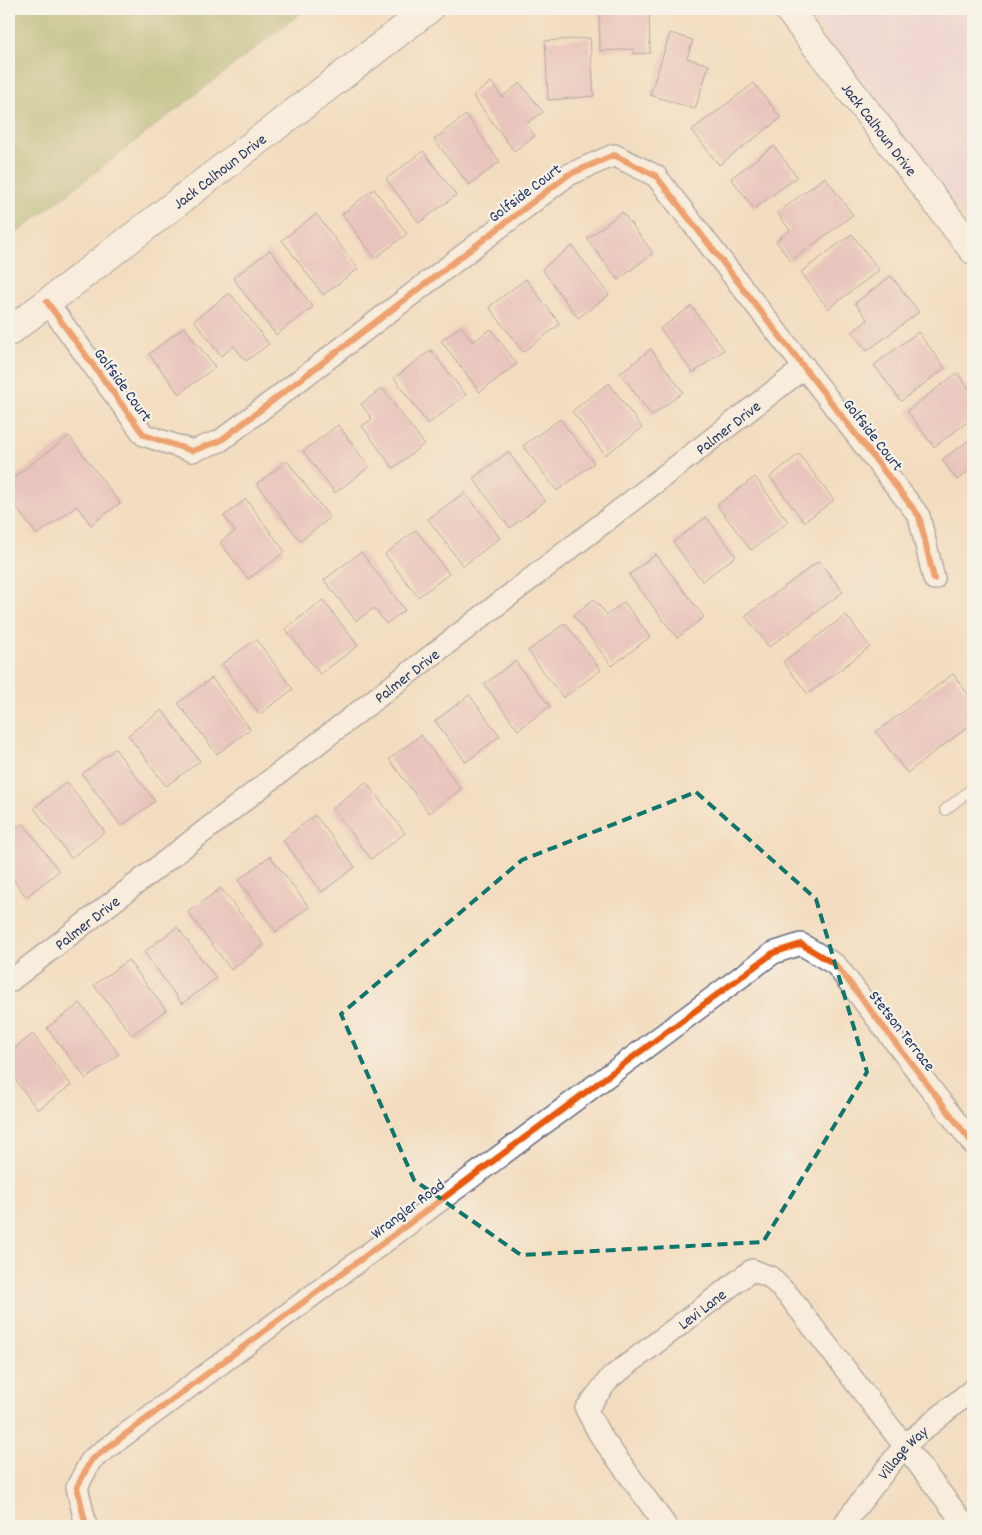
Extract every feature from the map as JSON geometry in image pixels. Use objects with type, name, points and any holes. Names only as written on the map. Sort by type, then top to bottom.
[{"type":"street","name":"Jack Calhoun Drive","points":[[9,332],[430,9]]},
{"type":"street","name":"Jack Calhoun Drive","points":[[788,9],[973,250]]},
{"type":"street","name":"Golfside Court","points":[[47,302],[144,435],[192,451],[220,441],[568,175],[614,155],[656,176],[919,516],[934,579]]},
{"type":"street","name":"Palmer Drive","points":[[9,982],[805,367]]},
{"type":"street","name":"Stetson Terrace","points":[[801,944],[836,965],[973,1144]]},
{"type":"street","name":"Wrangler Road","points":[[86,1526],[77,1487],[92,1460],[773,953],[801,944]]},
{"type":"street","name":"Levi Lane","points":[[666,1526],[600,1435],[586,1409],[610,1378],[752,1270],[770,1277],[789,1296],[905,1445]]},
{"type":"street","name":"Village Way","points":[[843,1526],[905,1445],[973,1390]]},
{"type":"street","points":[[905,1445],[966,1526]]},
{"type":"lane","points":[[945,810],[973,788]]},
{"type":"highlighted area","points":[[696,792],[816,899],[867,1072],[763,1242],[521,1255],[414,1180],[341,1014],[522,860]]},
{"type":"shaded area","points":[[805,9],[973,9],[973,227]]},
{"type":"green space","points":[[9,9],[306,9],[9,239]]},
{"type":"building","points":[[599,9],[649,9],[650,53],[634,54],[634,49],[600,51]]},
{"type":"building","points":[[670,33],[693,40],[687,58],[709,65],[695,109],[650,95]]},
{"type":"building","points":[[590,38],[594,96],[548,100],[545,41]]},
{"type":"building","points":[[491,82],[502,97],[520,83],[543,112],[526,124],[535,136],[514,151],[473,96]]},
{"type":"building","points":[[754,83],[781,118],[719,165],[692,130]]},
{"type":"building","points":[[466,115],[500,162],[469,185],[434,139]]},
{"type":"building","points":[[774,146],[797,177],[754,209],[731,178]]},
{"type":"building","points":[[423,151],[456,195],[419,223],[386,179]]},
{"type":"building","points":[[825,177],[853,215],[791,261],[776,241],[790,230],[777,213]]},
{"type":"building","points":[[374,189],[407,234],[375,258],[342,214]]},
{"type":"building","points":[[622,212],[653,253],[618,280],[587,239]]},
{"type":"building","points":[[316,214],[358,269],[323,295],[282,240]]},
{"type":"building","points":[[852,234],[879,270],[828,309],[801,272]]},
{"type":"building","points":[[572,246],[609,295],[578,318],[542,269]]},
{"type":"building","points":[[270,250],[313,307],[276,335],[233,278]]},
{"type":"building","points":[[891,276],[919,312],[867,351],[852,332],[868,320],[855,303]]},
{"type":"building","points":[[526,279],[560,324],[523,352],[489,307]]},
{"type":"building","points":[[230,293],[269,344],[246,361],[234,346],[221,356],[194,320]]},
{"type":"building","points":[[691,306],[724,350],[693,373],[660,329]]},
{"type":"building","points":[[461,326],[473,342],[491,329],[517,364],[480,392],[441,341]]},
{"type":"building","points":[[184,327],[215,367],[179,394],[149,354]]},
{"type":"building","points":[[918,332],[945,368],[901,401],[874,365]]},
{"type":"building","points":[[651,349],[683,392],[652,416],[620,373]]},
{"type":"building","points":[[431,350],[466,395],[428,424],[394,378]]},
{"type":"building","points":[[957,373],[973,394],[973,418],[934,447],[907,411]]},
{"type":"building","points":[[609,383],[642,428],[605,455],[572,411]]},
{"type":"building","points":[[382,388],[424,444],[393,468],[362,426],[372,419],[361,404]]},
{"type":"building","points":[[560,419],[594,463],[557,491],[523,446]]},
{"type":"building","points":[[338,425],[369,467],[335,493],[303,451]]},
{"type":"building","points":[[69,436],[120,503],[91,525],[77,506],[37,535],[9,498],[9,481]]},
{"type":"building","points":[[973,437],[973,474],[970,470],[957,480],[942,460]]},
{"type":"building","points":[[508,452],[545,501],[510,528],[473,478]]},
{"type":"building","points":[[799,454],[834,500],[804,522],[770,477]]},
{"type":"building","points":[[287,461],[330,518],[300,541],[257,484]]},
{"type":"building","points":[[755,477],[788,522],[751,550],[717,505]]},
{"type":"building","points":[[465,492],[500,538],[463,566],[428,519]]},
{"type":"building","points":[[246,499],[285,552],[248,579],[220,542],[235,531],[224,516]]},
{"type":"building","points":[[706,517],[736,556],[702,581],[673,542]]},
{"type":"building","points":[[416,530],[449,574],[418,597],[385,554]]},
{"type":"building","points":[[361,552],[405,610],[386,624],[374,608],[356,621],[324,580]]},
{"type":"building","points":[[656,554],[704,617],[677,638],[629,575]]},
{"type":"building","points":[[819,561],[843,592],[769,647],[745,616]]},
{"type":"building","points":[[594,599],[607,615],[624,602],[650,637],[612,666],[573,615]]},
{"type":"building","points":[[323,600],[358,646],[320,674],[285,629]]},
{"type":"building","points":[[846,615],[870,647],[808,694],[783,662]]},
{"type":"building","points":[[565,623],[601,670],[563,698],[528,651]]},
{"type":"building","points":[[256,639],[293,689],[260,714],[222,664]]},
{"type":"building","points":[[515,661],[550,706],[518,730],[484,684]]},
{"type":"building","points":[[953,674],[973,701],[973,723],[907,773],[876,732]]},
{"type":"building","points":[[212,678],[250,729],[217,754],[178,703]]},
{"type":"building","points":[[469,695],[500,736],[466,762],[435,721]]},
{"type":"building","points":[[162,710],[200,761],[166,786],[128,735]]},
{"type":"building","points":[[421,735],[461,789],[429,813],[389,759]]},
{"type":"building","points":[[115,749],[155,801],[121,826],[82,774]]},
{"type":"building","points":[[67,782],[105,832],[71,858],[34,808]]},
{"type":"building","points":[[366,782],[405,833],[371,859],[332,808]]},
{"type":"building","points":[[315,815],[355,867],[322,892],[283,840]]},
{"type":"building","points":[[23,823],[59,871],[26,897],[9,874],[9,833]]},
{"type":"building","points":[[270,856],[309,907],[276,932],[238,880]]},
{"type":"building","points":[[221,888],[264,945],[231,970],[188,912]]},
{"type":"building","points":[[177,927],[216,978],[182,1004],[144,952]]},
{"type":"building","points":[[128,960],[166,1010],[132,1035],[94,985]]},
{"type":"building","points":[[80,1003],[119,1054],[86,1079],[47,1028]]},
{"type":"building","points":[[33,1034],[71,1085],[38,1110],[9,1072],[9,1053]]},
{"type":"cycle path","points":[[47,302],[144,435],[192,451],[220,441],[568,175],[614,155],[656,176],[919,516],[934,579]]},
{"type":"cycle path","points":[[86,1526],[77,1487],[91,1460],[773,953],[801,944],[836,965],[973,1144]]}]
